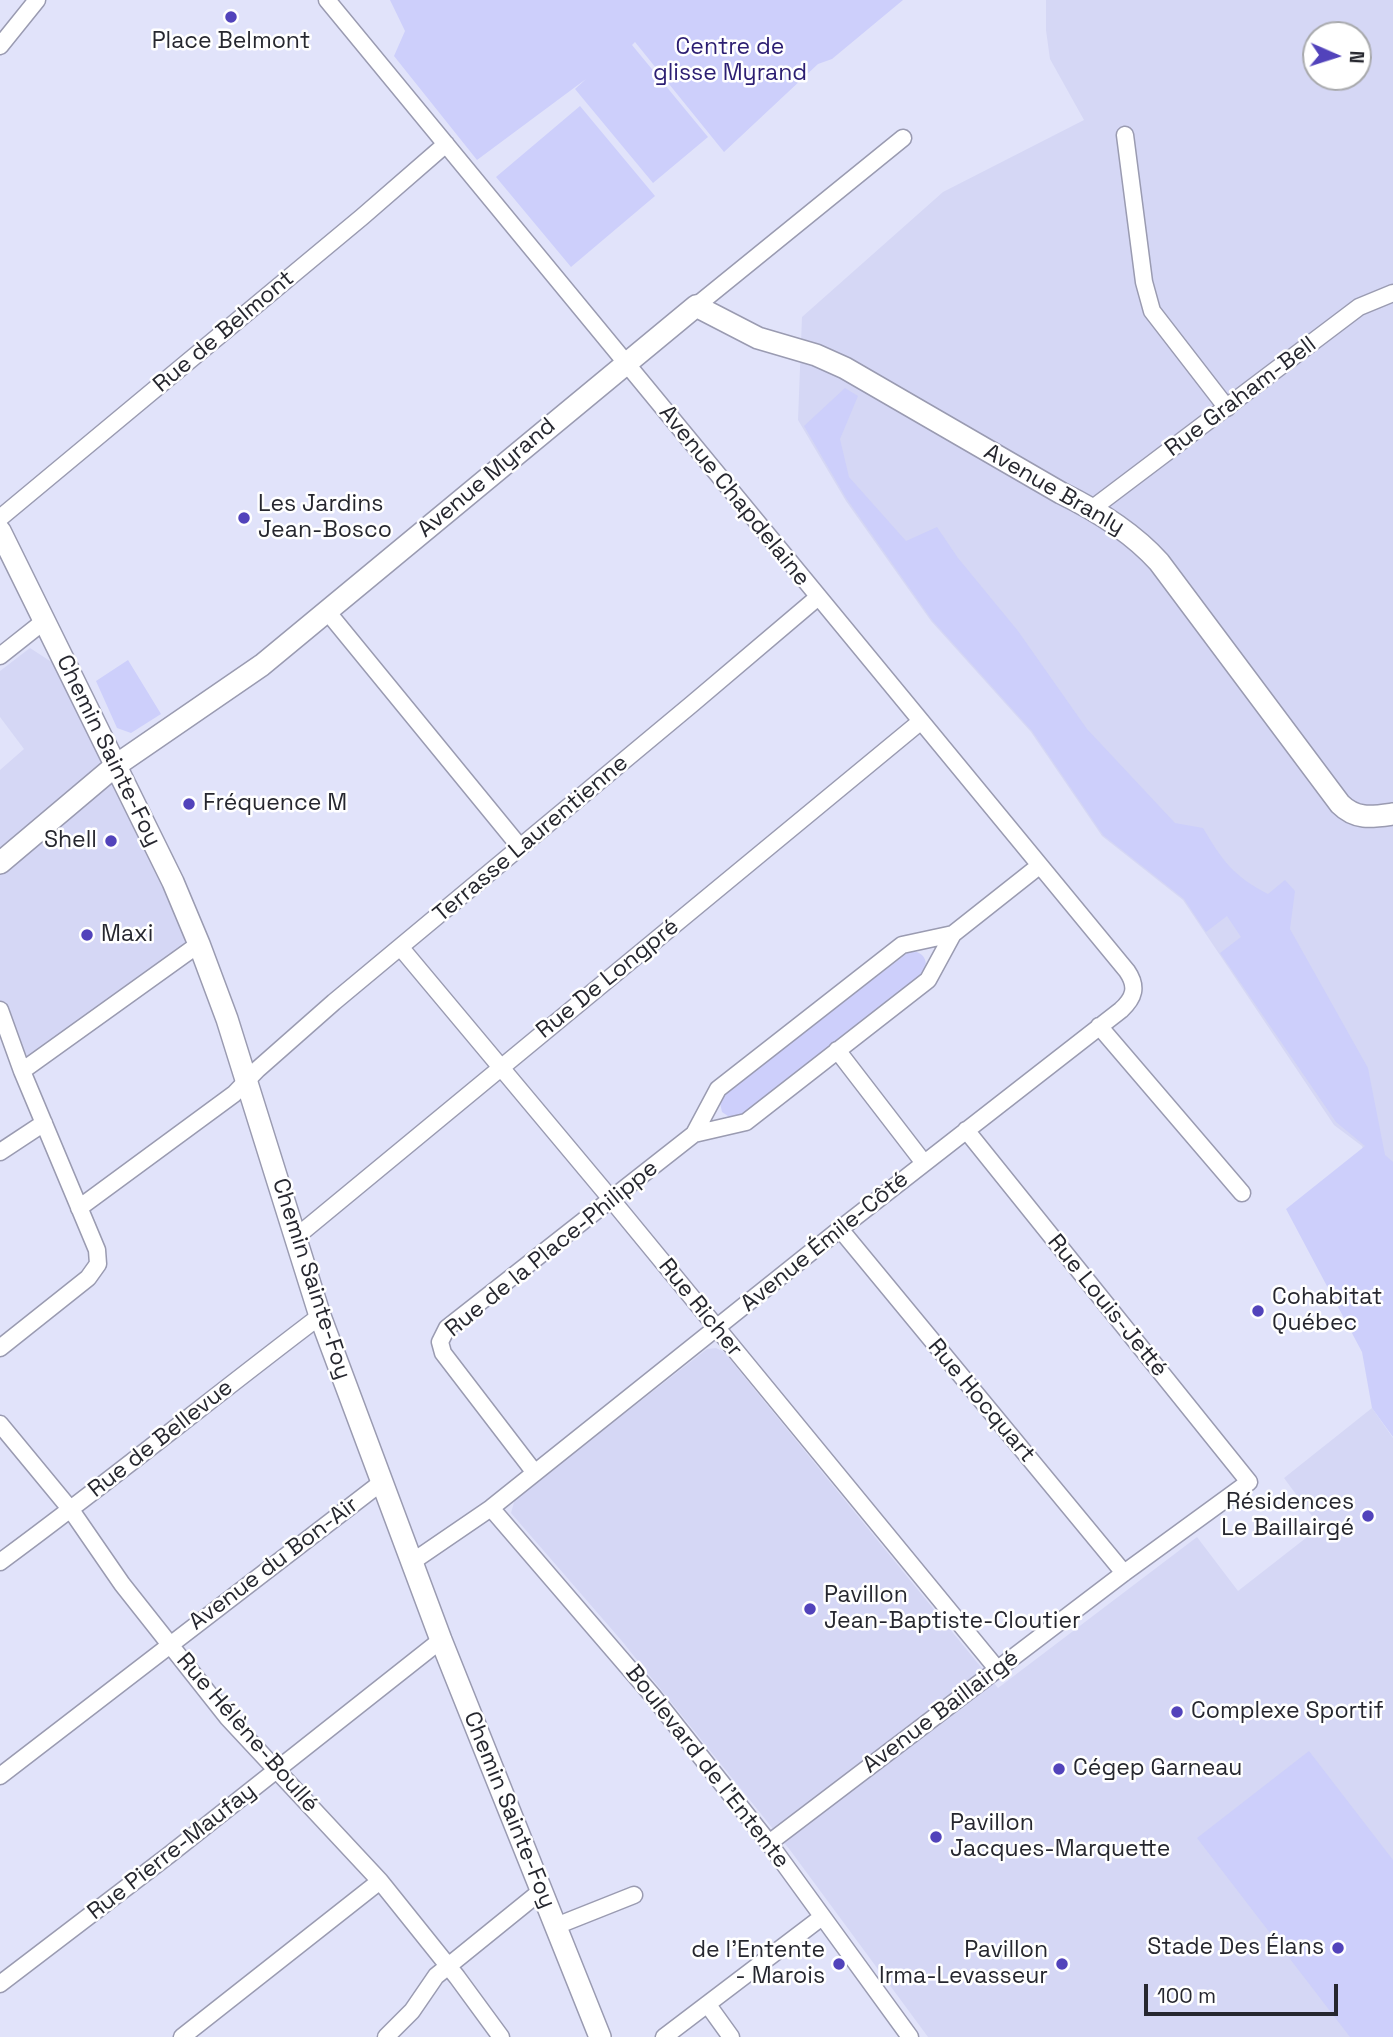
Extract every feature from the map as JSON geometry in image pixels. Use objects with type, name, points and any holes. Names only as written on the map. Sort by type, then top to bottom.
[{"type":"street","points":[[0,46],[37,0]]},
{"type":"street","name":"Avenue Chapdelaine","points":[[327,0],[1127,971],[1134,984],[1134,994]]},
{"type":"street","points":[[1125,135],[1144,282],[1152,311],[1227,408]]},
{"type":"street","name":"Avenue Myrand","points":[[0,863],[115,766],[262,665],[626,362],[903,138]]},
{"type":"street","name":"Rue de Belmont","points":[[0,518],[446,144]]},
{"type":"street","name":"Rue Graham-Bell","points":[[1093,508],[1359,307],[1393,293]]},
{"type":"street","name":"Avenue Branly","points":[[696,306],[758,338],[816,355],[845,368],[1061,493],[1093,508],[1134,537],[1159,562],[1346,810],[1364,817],[1393,814]]},
{"type":"street","name":"Chemin Sainte-Foy","points":[[0,531],[173,882],[199,944],[247,1081],[320,1315],[441,1640],[600,2037]]},
{"type":"street","name":"Terrasse Laurentienne","points":[[79,1208],[234,1094],[334,1003],[817,598]]},
{"type":"street","points":[[327,610],[520,847]]},
{"type":"street","points":[[0,656],[43,622]]},
{"type":"street","name":"Rue De Longpré","points":[[296,1237],[920,722]]},
{"type":"street","name":"Rue de la Place-Philippe","points":[[694,1134],[746,1122],[928,980],[953,934],[1039,866]]},
{"type":"street","name":"Rue de la Place-Philippe","points":[[534,1473],[443,1353],[440,1342],[447,1328],[694,1134],[718,1089],[902,946],[953,934]]},
{"type":"street","points":[[22,1071],[199,944]]},
{"type":"street","name":"Rue Richer","points":[[401,948],[998,1670]]},
{"type":"street","name":"Avenue Émile-Côté","points":[[412,1562],[491,1508],[840,1229],[1100,1026],[1126,1005],[1134,994]]},
{"type":"street","points":[[0,1010],[22,1071],[97,1250],[98,1264],[88,1278],[0,1349]]},
{"type":"street","points":[[1100,1026],[1242,1193]]},
{"type":"street","points":[[837,1050],[924,1163]]},
{"type":"street","points":[[0,1152],[44,1123]]},
{"type":"street","name":"Rue Louis-Jetté","points":[[966,1130],[1249,1482]]},
{"type":"street","name":"Rue Hocquart","points":[[840,1229],[1124,1573]]},
{"type":"street","name":"Rue de Bellevue","points":[[0,1562],[71,1510],[320,1315]]},
{"type":"street","name":"Rue Hélène-Boullé","points":[[0,1424],[22,1454],[71,1510],[122,1584],[228,1718],[380,1881],[501,2037]]},
{"type":"street","name":"Avenue du Bon-Air","points":[[0,1776],[382,1482]]},
{"type":"street","name":"Avenue Baillairgé","points":[[769,1843],[1124,1573],[1249,1482]]},
{"type":"street","name":"Boulevard de l'Entente","points":[[491,1508],[652,1695],[769,1843],[910,2037]]},
{"type":"street","name":"Rue Pierre-Maufay","points":[[0,1984],[278,1770],[441,1640]]},
{"type":"street","points":[[182,2037],[380,1881]]},
{"type":"street","points":[[386,2037],[412,2011],[436,1976],[541,1891]]},
{"type":"street","points":[[556,1926],[634,1895]]},
{"type":"street","points":[[664,2037],[822,1917]]},
{"type":"street","points":[[708,2005],[732,2037]]},
{"type":"shaded area","points":[[1046,0],[1393,0],[1393,1245],[1362,1146],[1334,1125],[1183,900],[1102,836],[1031,732],[931,621],[846,501],[798,420],[802,317],[943,192],[1084,120],[1050,59]]},
{"type":"shaded area","points":[[30,648],[70,674],[199,944],[22,1071],[0,1010],[0,770],[24,749],[0,717],[0,671]]},
{"type":"shaded area","name":"Cégep Garneau","points":[[716,1348],[724,1352],[998,1688],[1197,1537],[1238,1591],[1320,1527],[1284,1478],[1372,1408],[1393,1438],[1393,2037],[928,2037],[790,1850],[621,1640],[511,1513],[515,1499],[707,1349]]},
{"type":"green space","name":"Centre de glisse Myrand","points":[[390,0],[903,0],[832,59],[818,64],[724,152],[635,42],[632,45],[708,137],[653,183],[575,89],[586,79],[477,160],[394,56],[405,31]]},
{"type":"green space","points":[[580,106],[655,196],[571,267],[496,177]]},
{"type":"green space","points":[[845,388],[858,396],[840,439],[849,477],[906,541],[937,527],[958,558],[1018,631],[1087,729],[1175,823],[1203,828],[1230,867],[1256,888],[1268,894],[1285,880],[1295,891],[1290,929],[1368,1068],[1385,1155],[1393,1162],[1393,1437],[1372,1408],[1362,1352],[1286,1209],[1365,1146],[1336,1122],[1220,953],[1241,937],[1227,916],[1206,932],[1184,899],[1103,835],[1032,731],[932,620],[846,498],[804,426]]},
{"type":"green space","points":[[128,660],[161,714],[131,733],[117,728],[96,681]]},
{"type":"green space","points":[[910,951],[924,958],[926,964],[923,973],[743,1114],[731,1118],[722,1112],[720,1103],[724,1094]]},
{"type":"green space","name":"Stade Des Élans","points":[[1309,1751],[1393,1860],[1393,2037],[1350,2037],[1197,1838]]},
{"type":"place","name":"Place Belmont","points":[[231,17]]},
{"type":"place","name":"Les Jardins Jean-Bosco","points":[[244,518]]},
{"type":"place","name":"Fréquence M","points":[[189,804]]},
{"type":"place","name":"Shell","points":[[111,841]]},
{"type":"place","name":"Maxi","points":[[87,935]]},
{"type":"place","name":"Cohabitat Québec","points":[[1258,1311]]},
{"type":"place","name":"Résidences Le Baillairgé","points":[[1368,1516]]},
{"type":"place","name":"Pavillon Jean-Baptiste-Cloutier","points":[[810,1609]]},
{"type":"place","name":"Complexe Sportif","points":[[1177,1712]]},
{"type":"place","name":"Cégep Garneau","points":[[1059,1769]]},
{"type":"place","name":"Pavillon Jacques-Marquette","points":[[936,1837]]},
{"type":"place","name":"Stade Des Élans","points":[[1338,1948]]},
{"type":"place","name":"de l'Entente - Marois","points":[[839,1964]]},
{"type":"place","name":"Pavillon Irma-Levasseur","points":[[1062,1964]]}]
